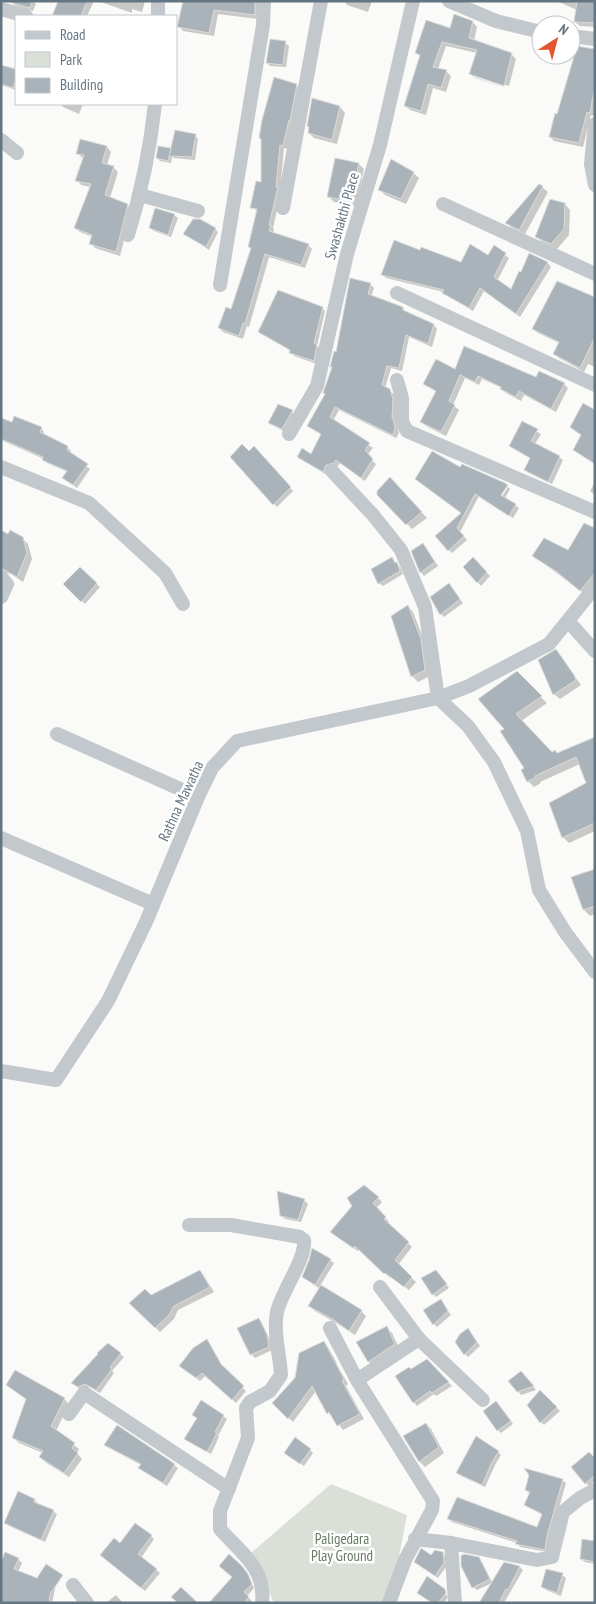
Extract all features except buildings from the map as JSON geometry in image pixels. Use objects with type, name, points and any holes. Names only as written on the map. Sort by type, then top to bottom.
[{"type":"street","points":[[158,1],[158,15]]},
{"type":"street","points":[[220,285],[262,25],[264,1]]},
{"type":"street","points":[[283,208],[321,1]]},
{"type":"street","name":"Swashakthi Place","points":[[289,434],[317,386],[347,254],[380,145],[412,1]]},
{"type":"street","points":[[449,1],[496,21],[531,30]]},
{"type":"street","points":[[1,9],[22,15]]},
{"type":"street","points":[[581,38],[595,40]]},
{"type":"street","points":[[128,234],[140,195],[150,148],[155,105]]},
{"type":"street","points":[[595,124],[591,164],[595,185]]},
{"type":"street","points":[[1,140],[17,154]]},
{"type":"street","points":[[140,195],[198,211]]},
{"type":"street","points":[[443,204],[595,274]]},
{"type":"street","points":[[397,293],[595,385]]},
{"type":"street","points":[[397,380],[402,398],[402,422],[407,431],[595,512]]},
{"type":"street","points":[[1,468],[89,504],[165,573],[183,604]]},
{"type":"street","points":[[332,471],[373,515],[401,550],[425,607],[438,698],[468,726],[494,762],[527,831],[539,890],[565,932],[595,972]]},
{"type":"street","points":[[1,577],[7,584],[1,597]]},
{"type":"street","name":"Rathna Mawatha","points":[[1,1071],[56,1080],[108,1001],[154,904],[198,797],[212,768],[237,741],[325,724],[438,698],[469,686],[549,644],[595,587]]},
{"type":"street","points":[[568,621],[595,651]]},
{"type":"street","points":[[57,734],[198,797]]},
{"type":"street","points":[[1,838],[154,904]]},
{"type":"street","points":[[189,1225],[231,1225],[300,1237],[304,1240],[305,1248],[282,1295],[276,1314],[276,1334],[281,1375],[270,1391],[250,1402],[246,1408],[248,1438],[220,1511],[220,1528],[245,1555],[261,1580],[264,1590],[262,1603]]},
{"type":"street","points":[[380,1287],[419,1339],[483,1400]]},
{"type":"street","points":[[330,1328],[356,1380],[433,1501],[432,1510],[405,1560],[389,1603]]},
{"type":"street","points":[[356,1380],[419,1339]]},
{"type":"street","points":[[69,1414],[84,1394],[229,1489]]},
{"type":"street","points":[[416,1538],[537,1560],[552,1557],[564,1512],[580,1498],[595,1490]]},
{"type":"street","points":[[451,1543],[455,1603]]},
{"type":"street","points":[[73,1585],[87,1603]]},
{"type":"green space","name":"Paligedara Play Ground","points":[[331,1484],[407,1515],[394,1582],[382,1603],[274,1603],[251,1553]]}]
